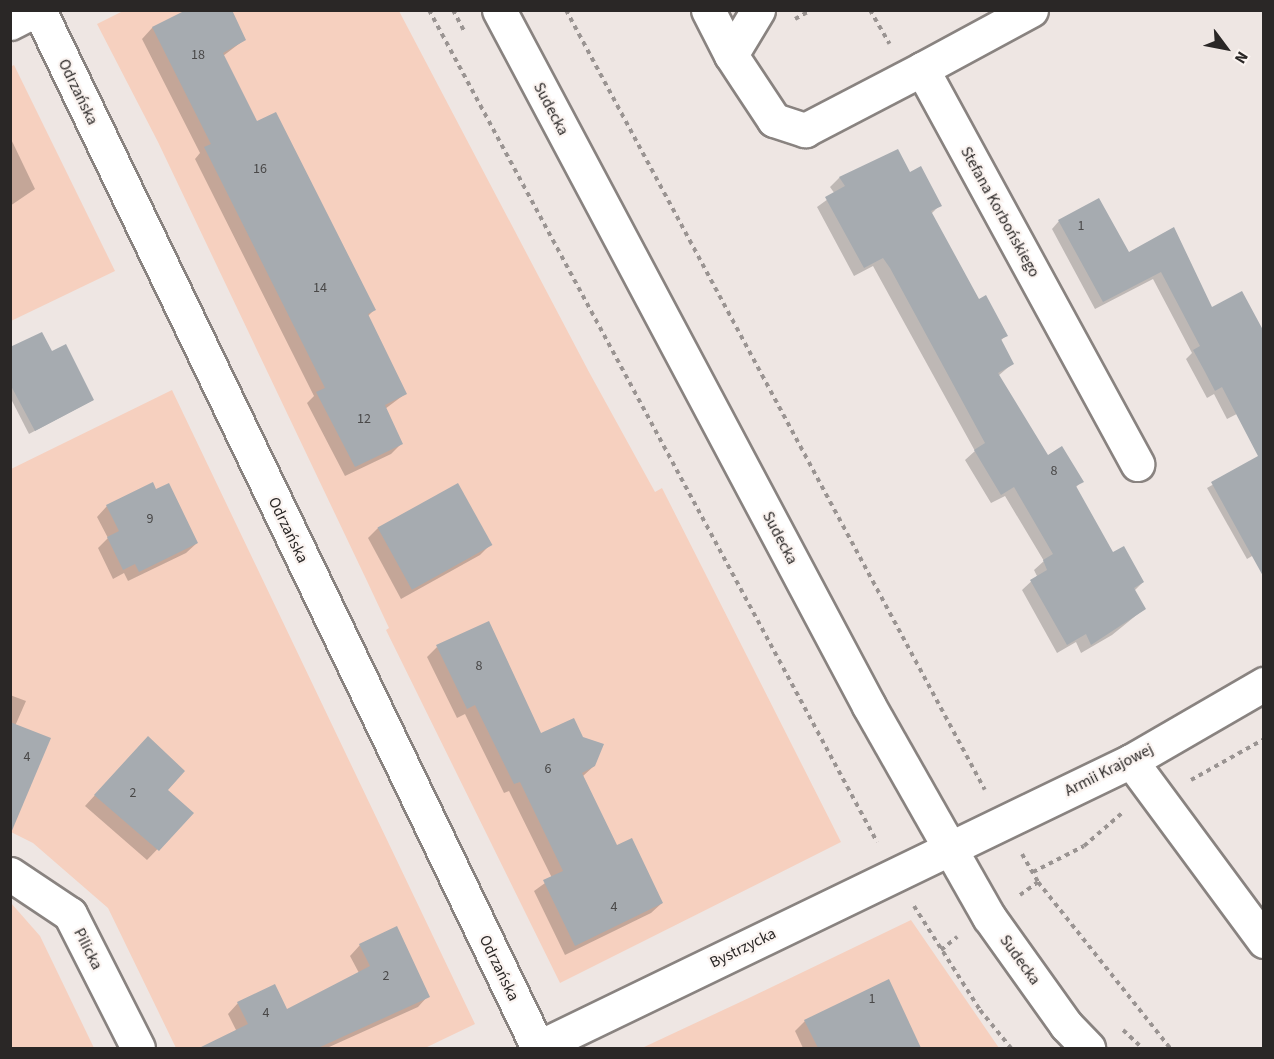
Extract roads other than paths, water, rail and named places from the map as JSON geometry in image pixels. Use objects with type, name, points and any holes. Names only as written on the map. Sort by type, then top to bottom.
[{"type":"street","points":[[10,23],[37,10]]},
{"type":"street","name":"Odrzańska","points":[[37,10],[538,1048]]},
{"type":"street","name":"Sudecka","points":[[499,10],[869,706],[989,917],[1066,1025],[1088,1048]]},
{"type":"street","points":[[708,10],[731,55],[774,120],[805,130],[1031,10]]},
{"type":"street","points":[[731,55],[758,10]]},
{"type":"street","name":"Stefana Korbońskiego","points":[[922,69],[1137,465]]},
{"type":"street","name":"Armii Krajowej","points":[[950,848],[1131,761],[1263,684]]},
{"type":"street","points":[[1131,761],[1263,941]]},
{"type":"street","name":"Bystrzycka","points":[[538,1048],[950,848]]},
{"type":"street","name":"Pilicka","points":[[10,874],[70,914],[138,1048]]}]
